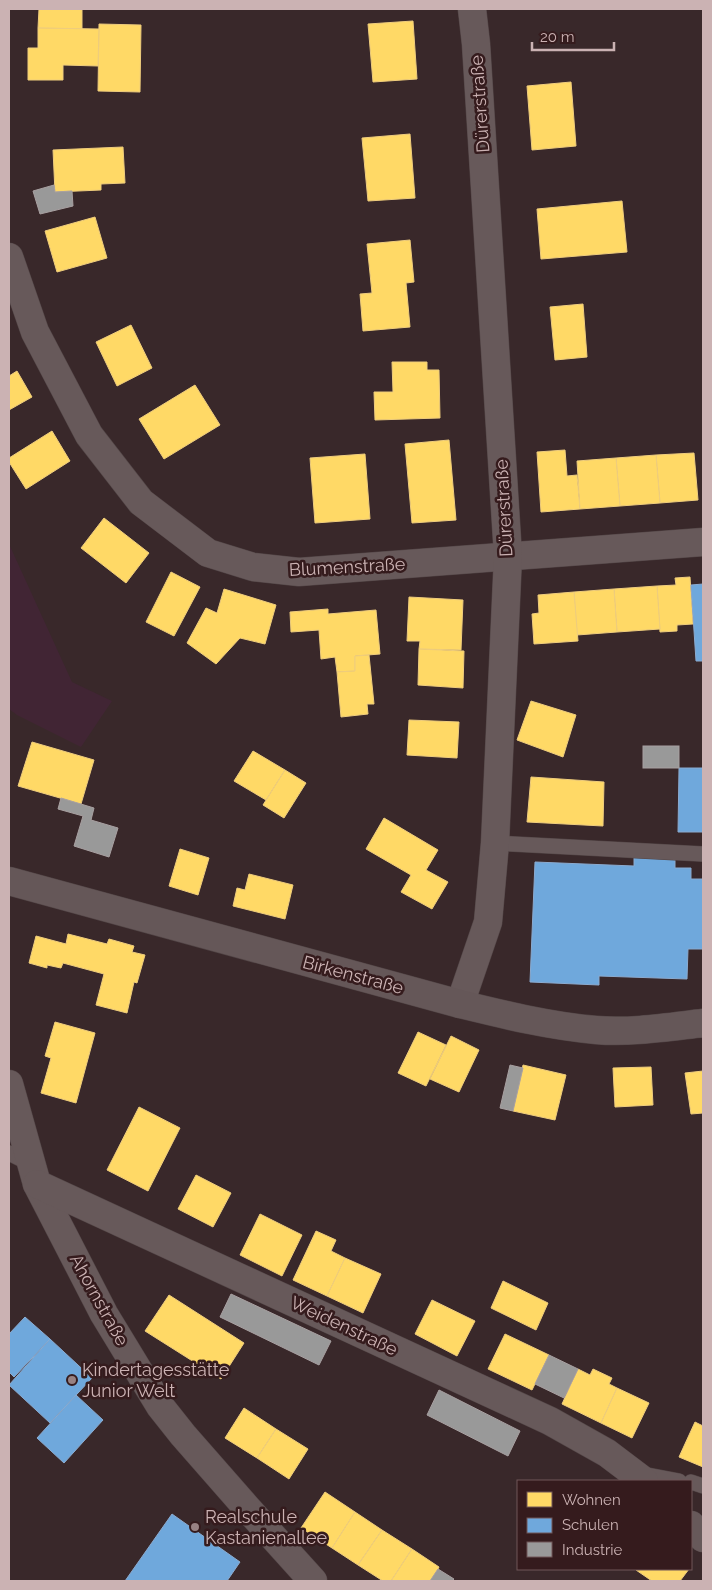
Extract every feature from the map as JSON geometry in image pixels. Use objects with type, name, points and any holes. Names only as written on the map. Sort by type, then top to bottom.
[{"type":"street","name":"Dürerstraße","points":[[460,1004],[488,922],[495,843],[508,556],[476,44],[472,9]]},
{"type":"street","name":"Blumenstraße","points":[[9,257],[35,332],[89,435],[141,502],[208,553],[253,567],[299,572],[703,542]]},
{"type":"street","name":"Birkenstraße","points":[[9,881],[460,1004],[528,1020],[597,1030],[652,1029],[703,1023]]},
{"type":"street","name":"Ahornstraße","points":[[9,1084],[26,1167],[104,1314],[160,1406],[240,1501],[313,1581]]},
{"type":"street","name":"Weidenstraße","points":[[26,1167],[550,1421],[608,1453],[639,1477]]},
{"type":"street","points":[[692,1526],[703,1538]]},
{"type":"lane","points":[[495,843],[703,854]]},
{"type":"lane","points":[[639,1477],[670,1480]]},
{"type":"shaded area","points":[[9,544],[72,682],[112,701],[81,747],[17,715],[9,709]]},
{"type":"building: Wohnen","points":[[39,9],[82,9],[82,29],[38,28]]},
{"type":"building: Wohnen","points":[[413,21],[417,79],[373,82],[368,24]]},
{"type":"building: Wohnen","points":[[99,24],[141,25],[140,92],[98,91]]},
{"type":"building: Wohnen","points":[[38,28],[99,29],[98,66],[63,65],[63,80],[28,80],[28,48],[38,48]]},
{"type":"building: Wohnen","points":[[571,82],[576,146],[532,150],[527,86]]},
{"type":"building: Wohnen","points":[[410,134],[415,198],[368,201],[362,138]]},
{"type":"building: Wohnen","points":[[123,147],[125,183],[101,184],[101,190],[55,192],[53,150]]},
{"type":"building: Wohnen","points":[[622,201],[627,252],[541,259],[537,209]]},
{"type":"building: Wohnen","points":[[95,217],[107,258],[57,272],[45,231]]},
{"type":"building: Wohnen","points":[[410,240],[414,282],[406,283],[410,327],[363,331],[360,294],[372,293],[367,244]]},
{"type":"building: Wohnen","points":[[583,304],[587,357],[555,360],[550,307]]},
{"type":"building: Wohnen","points":[[131,325],[152,368],[117,386],[96,342]]},
{"type":"building: Wohnen","points":[[392,362],[427,362],[427,370],[439,370],[440,418],[375,420],[374,392],[393,392]]},
{"type":"building: Wohnen","points":[[17,371],[32,397],[9,410],[9,376]]},
{"type":"building: Wohnen","points":[[195,385],[220,425],[164,459],[139,419]]},
{"type":"building: Wohnen","points":[[52,431],[70,461],[26,489],[9,462],[9,458]]},
{"type":"building: Wohnen","points":[[449,440],[456,520],[412,523],[405,444]]},
{"type":"building: Wohnen","points":[[565,450],[567,476],[577,475],[580,509],[541,512],[537,452]]},
{"type":"building: Wohnen","points":[[694,453],[698,500],[660,503],[656,455]]},
{"type":"building: Wohnen","points":[[365,454],[370,519],[315,523],[310,458]]},
{"type":"building: Wohnen","points":[[656,455],[660,503],[620,506],[616,458]]},
{"type":"building: Wohnen","points":[[616,458],[620,506],[580,509],[577,461]]},
{"type":"building: Wohnen","points":[[104,518],[149,553],[126,583],[81,548]]},
{"type":"building: Wohnen","points":[[171,572],[200,587],[174,636],[146,622]]},
{"type":"building: Wohnen","points":[[690,577],[693,624],[677,625],[677,631],[660,632],[657,586],[676,585],[675,578]]},
{"type":"building: Wohnen","points":[[657,586],[660,629],[617,632],[614,589]]},
{"type":"building: Wohnen","points":[[224,589],[276,605],[265,644],[240,638],[216,664],[187,643],[206,608],[217,613]]},
{"type":"building: Wohnen","points":[[614,589],[617,632],[577,635],[574,592]]},
{"type":"building: Wohnen","points":[[574,592],[578,641],[534,644],[532,614],[539,613],[538,595]]},
{"type":"building: Wohnen","points":[[409,597],[463,600],[461,650],[419,649],[420,641],[407,641]]},
{"type":"building: Wohnen","points":[[328,609],[328,614],[376,610],[380,654],[355,656],[355,671],[337,672],[335,657],[321,659],[319,630],[291,632],[290,612]]},
{"type":"building: Wohnen","points":[[419,649],[464,651],[463,688],[418,685]]},
{"type":"building: Wohnen","points":[[369,655],[374,704],[367,704],[368,714],[341,717],[337,672],[355,671],[355,656]]},
{"type":"building: Wohnen","points":[[531,701],[576,715],[563,757],[517,740]]},
{"type":"building: Wohnen","points":[[409,720],[459,722],[457,758],[407,755]]},
{"type":"building: Wohnen","points":[[32,742],[94,760],[81,804],[18,786]]},
{"type":"building: Wohnen","points":[[253,751],[285,770],[266,800],[234,781]]},
{"type":"building: Wohnen","points":[[285,770],[306,783],[284,818],[263,805]]},
{"type":"building: Wohnen","points":[[531,777],[604,782],[603,826],[527,822]]},
{"type":"building: Wohnen","points":[[384,818],[438,850],[426,870],[448,882],[432,909],[401,892],[411,875],[366,849]]},
{"type":"building: Wohnen","points":[[180,849],[209,858],[198,895],[169,886]]},
{"type":"building: Wohnen","points":[[249,874],[293,885],[285,919],[233,906],[237,888],[245,890]]},
{"type":"building: Wohnen","points":[[68,934],[107,944],[109,939],[134,946],[132,952],[145,955],[137,983],[134,982],[127,1013],[96,1005],[104,974],[63,963],[61,968],[47,965],[47,968],[29,963],[36,936],[66,944]]},
{"type":"building: Wohnen","points":[[55,1022],[95,1033],[76,1103],[41,1093],[51,1058],[45,1056]]},
{"type":"building: Wohnen","points":[[418,1032],[446,1045],[426,1086],[398,1073]]},
{"type":"building: Wohnen","points":[[451,1036],[479,1050],[459,1092],[430,1079]]},
{"type":"building: Wohnen","points":[[523,1065],[566,1075],[555,1120],[513,1111]]},
{"type":"building: Wohnen","points":[[651,1067],[653,1105],[615,1107],[613,1068]]},
{"type":"building: Wohnen","points":[[703,1071],[703,1113],[691,1114],[685,1073]]},
{"type":"building: Wohnen","points":[[139,1107],[180,1128],[148,1191],[107,1170]]},
{"type":"building: Wohnen","points":[[196,1175],[231,1193],[213,1227],[178,1209]]},
{"type":"building: Wohnen","points":[[260,1214],[302,1235],[282,1276],[240,1255]]},
{"type":"building: Wohnen","points":[[316,1231],[336,1240],[331,1251],[345,1258],[327,1296],[293,1280]]},
{"type":"building: Wohnen","points":[[345,1258],[381,1274],[363,1313],[327,1296]]},
{"type":"building: Wohnen","points":[[503,1281],[548,1303],[536,1330],[491,1308]]},
{"type":"building: Wohnen","points":[[169,1295],[244,1343],[221,1379],[145,1331]]},
{"type":"building: Wohnen","points":[[432,1300],[475,1321],[457,1356],[415,1334]]},
{"type":"building: Wohnen","points":[[505,1334],[549,1355],[532,1390],[488,1369]]},
{"type":"building: Wohnen","points":[[578,1369],[590,1375],[593,1369],[612,1378],[609,1384],[617,1388],[601,1423],[562,1404]]},
{"type":"building: Wohnen","points":[[617,1388],[649,1403],[632,1438],[601,1423]]},
{"type":"building: Wohnen","points":[[244,1408],[276,1429],[257,1458],[225,1438]]},
{"type":"building: Wohnen","points":[[695,1422],[703,1426],[703,1467],[679,1457]]},
{"type":"building: Wohnen","points":[[276,1429],[308,1449],[289,1479],[257,1458]]},
{"type":"building: Wohnen","points":[[325,1492],[355,1512],[332,1548],[301,1528]]},
{"type":"building: Wohnen","points":[[355,1512],[382,1530],[358,1565],[332,1548]]},
{"type":"building: Wohnen","points":[[382,1530],[412,1549],[391,1581],[383,1581],[358,1565]]},
{"type":"building: Wohnen","points":[[412,1549],[439,1567],[438,1569],[430,1581],[391,1581]]},
{"type":"building: Wohnen","points":[[636,1570],[688,1570],[680,1581],[652,1581]]},
{"type":"building: Schulen","points":[[703,584],[703,661],[696,661],[691,585]]},
{"type":"building: Schulen","points":[[679,768],[703,768],[703,832],[678,832]]},
{"type":"building: Schulen","points":[[634,856],[675,858],[675,868],[691,868],[691,879],[703,879],[703,949],[688,949],[687,979],[599,976],[599,985],[530,982],[535,862],[634,866]]},
{"type":"building: Schulen","points":[[25,1317],[50,1339],[14,1377],[9,1372],[9,1334]]},
{"type":"building: Schulen","points":[[50,1339],[92,1378],[50,1423],[9,1385]]},
{"type":"building: Schulen","points":[[76,1395],[103,1420],[64,1463],[37,1438]]},
{"type":"building: Schulen","points":[[172,1514],[240,1562],[227,1581],[125,1581]]},
{"type":"building: Industrie","points":[[54,185],[55,192],[72,191],[73,206],[40,214],[33,191]]},
{"type":"building: Industrie","points":[[643,746],[679,746],[679,768],[643,768]]},
{"type":"building: Industrie","points":[[61,798],[94,808],[91,820],[118,828],[109,857],[74,846],[83,816],[58,809]]},
{"type":"building: Industrie","points":[[510,1065],[523,1068],[513,1111],[500,1108]]},
{"type":"building: Industrie","points":[[231,1294],[331,1341],[319,1365],[220,1317]]},
{"type":"building: Industrie","points":[[549,1355],[578,1369],[564,1398],[535,1384]]},
{"type":"building: Industrie","points":[[439,1390],[520,1431],[508,1456],[427,1415]]},
{"type":"building: Industrie","points":[[438,1569],[454,1579],[452,1581],[430,1581]]},
{"type":"place","name":"Kindertagesstätte Junior Welt","points":[[72,1380]]},
{"type":"place","name":"Realschule Kastanienallee","points":[[195,1527]]}]
